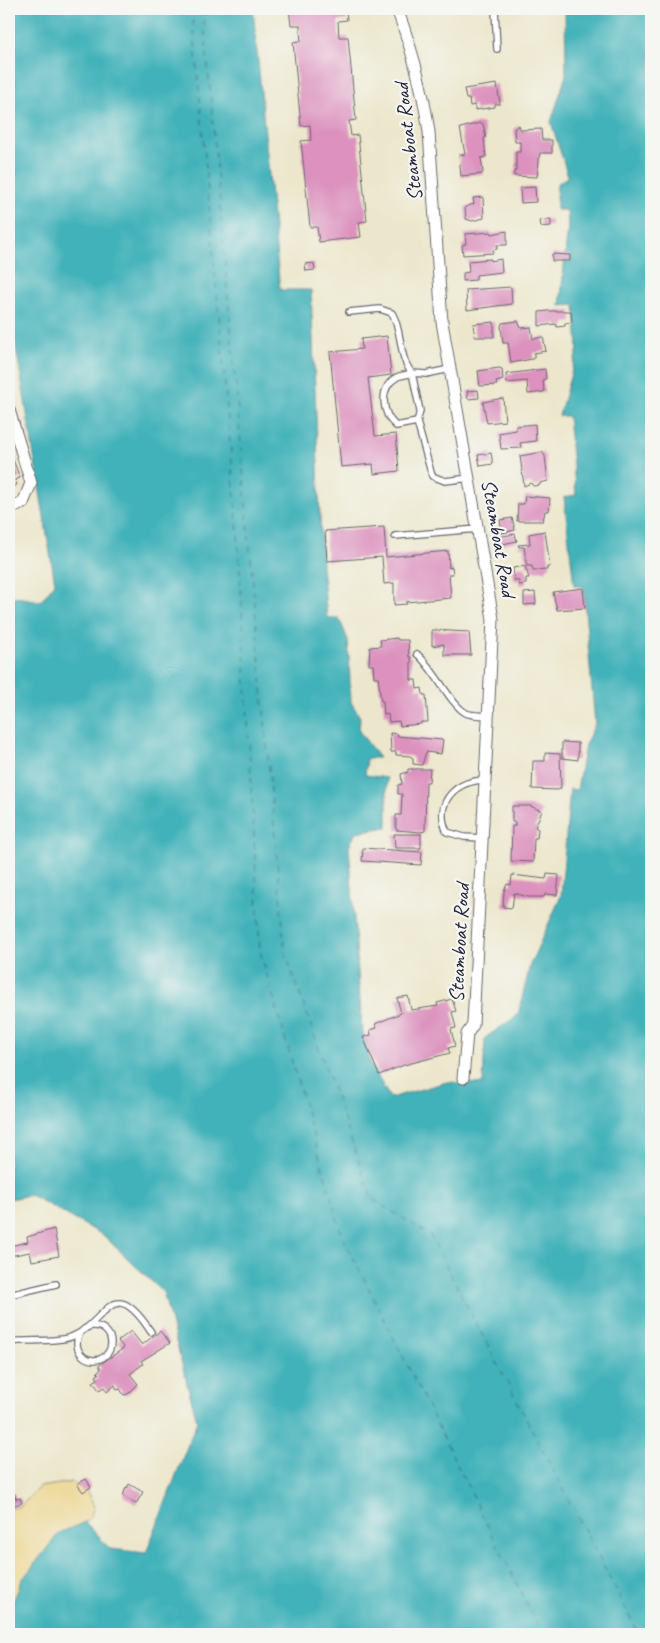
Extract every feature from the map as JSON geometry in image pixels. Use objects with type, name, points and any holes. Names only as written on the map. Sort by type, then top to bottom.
[{"type":"street","name":"Steamboat Road","points":[[397,9],[418,71],[426,109],[438,287],[450,369],[479,529],[493,620],[490,716],[473,1024],[467,1034],[463,1078]]},
{"type":"street","points":[[9,410],[31,483],[23,502],[9,509]]},
{"type":"lane","points":[[495,9],[496,50]]},
{"type":"lane","points":[[349,312],[380,309],[392,313],[398,324],[405,365],[412,373],[420,411],[417,422],[432,476],[445,481],[470,478]]},
{"type":"lane","points":[[417,422],[396,426],[384,410],[384,394],[388,385],[397,377],[412,373],[426,374],[450,369]]},
{"type":"lane","points":[[395,536],[479,529]]},
{"type":"lane","points":[[417,654],[431,668],[453,699],[466,713],[490,716]]},
{"type":"lane","points":[[483,838],[464,837],[447,832],[442,822],[442,809],[452,793],[472,780],[486,780]]},
{"type":"lane","points":[[9,1295],[56,1284]]},
{"type":"lane","points":[[9,1342],[70,1337],[85,1328],[96,1326],[110,1337],[110,1348],[102,1357],[92,1360],[79,1352],[78,1336],[85,1328],[108,1306],[118,1303],[130,1306],[151,1332]]},
{"type":"sand","points":[[73,1482],[77,1486],[86,1489],[94,1507],[90,1518],[59,1533],[22,1580],[9,1612],[9,1509],[21,1506],[39,1487]]},
{"type":"water","points":[[9,9],[253,9],[280,290],[311,290],[322,566],[327,618],[339,618],[348,640],[351,702],[360,717],[359,731],[379,758],[367,758],[365,775],[387,778],[387,827],[356,832],[349,847],[362,1029],[371,1065],[390,1098],[447,1082],[483,1084],[485,1038],[518,1015],[530,965],[561,896],[570,789],[577,790],[585,745],[595,724],[583,586],[574,586],[564,497],[576,495],[568,416],[559,416],[578,349],[575,305],[560,306],[568,226],[567,210],[557,210],[557,184],[568,176],[551,122],[566,75],[565,9],[651,9],[651,1634],[9,1634],[9,1612],[22,1580],[59,1533],[85,1522],[110,1549],[146,1553],[197,1421],[163,1292],[103,1235],[31,1195],[9,1199],[9,596],[41,601],[55,583],[9,305]]},
{"type":"building","points":[[289,9],[346,9],[347,20],[338,21],[339,37],[348,37],[356,120],[349,121],[351,136],[358,135],[367,221],[359,222],[361,237],[319,242],[317,227],[310,227],[301,141],[311,140],[310,125],[301,126],[293,42],[301,41],[300,25],[291,25]]},
{"type":"building","points":[[497,84],[500,104],[495,104],[495,107],[475,110],[475,105],[470,106],[464,89]]},
{"type":"building","points":[[483,124],[486,138],[484,138],[486,157],[481,158],[483,172],[482,174],[461,176],[459,155],[465,154],[460,128]]},
{"type":"building","points":[[519,125],[521,130],[541,129],[542,140],[552,140],[552,153],[540,153],[537,177],[514,176],[514,171],[516,171],[516,152],[520,152],[520,142],[515,142],[514,129]]},
{"type":"building","points":[[535,187],[536,202],[521,203],[520,188]]},
{"type":"building","points":[[483,197],[484,218],[472,221],[466,219],[465,207],[474,204],[473,198]]},
{"type":"building","points":[[551,219],[551,226],[541,227],[540,220]]},
{"type":"building","points":[[507,231],[507,245],[497,245],[497,249],[493,250],[493,253],[463,255],[462,245],[466,244],[465,234],[491,232],[492,234]]},
{"type":"building","points":[[552,254],[570,255],[570,261],[552,261]]},
{"type":"building","points":[[491,259],[491,261],[501,259],[502,272],[476,275],[476,280],[463,281],[463,273],[469,272],[468,261]]},
{"type":"building","points":[[314,263],[315,270],[306,271],[305,264]]},
{"type":"building","points":[[511,287],[512,304],[467,310],[466,290]]},
{"type":"building","points":[[571,311],[572,322],[565,323],[565,326],[557,327],[556,324],[539,326],[539,312]]},
{"type":"building","points":[[518,321],[521,328],[531,327],[533,339],[543,337],[546,351],[534,353],[534,358],[532,359],[511,363],[508,343],[503,343],[501,326],[502,323]]},
{"type":"building","points":[[494,322],[494,337],[475,337],[473,324]]},
{"type":"building","points":[[387,336],[391,375],[368,378],[375,436],[396,434],[399,471],[374,474],[373,464],[341,467],[330,352],[362,349],[361,339]]},
{"type":"building","points":[[502,369],[503,380],[496,382],[497,385],[480,386],[478,371]]},
{"type":"building","points":[[545,369],[546,379],[543,379],[544,392],[528,394],[527,381],[507,383],[506,374]]},
{"type":"building","points":[[478,390],[479,398],[468,399],[467,391]]},
{"type":"building","points":[[503,398],[505,421],[487,423],[483,402]]},
{"type":"building","points":[[535,424],[536,441],[520,443],[521,448],[501,449],[499,433],[516,430],[516,426]]},
{"type":"building","points":[[542,452],[545,456],[548,481],[540,483],[540,485],[533,486],[531,483],[524,486],[520,456]]},
{"type":"building","points":[[491,453],[493,464],[480,466],[478,455]]},
{"type":"building","points":[[9,457],[12,457],[20,478],[15,480],[17,485],[9,488]]},
{"type":"building","points":[[525,496],[550,498],[549,511],[545,511],[543,521],[517,521],[518,504],[524,504]]},
{"type":"building","points":[[512,518],[515,530],[502,533],[500,520]]},
{"type":"building","points":[[384,527],[386,557],[448,551],[449,568],[452,567],[453,574],[449,574],[451,598],[406,602],[407,604],[394,605],[394,583],[384,584],[382,557],[327,561],[325,531]]},
{"type":"building","points":[[545,531],[550,567],[547,567],[547,570],[533,571],[532,566],[527,566],[524,547],[519,547],[518,545],[530,544],[529,534]]},
{"type":"building","points":[[515,534],[517,541],[493,546],[491,538]]},
{"type":"building","points":[[525,566],[529,578],[526,578],[526,584],[519,585],[519,581],[514,580],[513,568]]},
{"type":"building","points":[[583,588],[585,608],[557,610],[553,592]]},
{"type":"building","points":[[535,592],[536,604],[524,605],[524,593]]},
{"type":"building","points":[[432,630],[469,632],[471,655],[444,655],[444,644],[432,646]]},
{"type":"building","points":[[397,638],[398,640],[408,640],[409,657],[411,657],[411,680],[416,680],[417,689],[422,688],[423,695],[426,695],[428,722],[400,726],[399,721],[389,722],[388,714],[384,715],[378,677],[374,677],[373,665],[369,665],[370,647],[381,646],[380,640]]},
{"type":"building","points":[[390,733],[398,734],[397,736],[443,740],[441,754],[426,752],[422,765],[413,764],[413,758],[410,756],[396,755],[396,752],[391,752]]},
{"type":"building","points":[[562,742],[578,743],[578,760],[562,758]]},
{"type":"building","points":[[545,753],[560,754],[561,788],[558,790],[532,789],[533,761],[545,761]]},
{"type":"building","points":[[408,769],[430,769],[429,782],[426,782],[425,831],[421,832],[396,830],[396,815],[401,815],[402,794],[398,794],[398,785],[402,784],[401,774],[408,772]]},
{"type":"building","points":[[512,806],[530,806],[542,811],[535,827],[538,829],[537,838],[534,838],[533,862],[511,861],[512,826],[515,826],[515,822],[512,822]]},
{"type":"building","points":[[394,834],[421,834],[421,848],[395,848]]},
{"type":"building","points":[[363,848],[422,852],[421,865],[362,861]]},
{"type":"building","points":[[547,874],[559,875],[557,895],[545,894],[544,897],[528,897],[514,893],[512,908],[503,907],[504,891],[507,884],[511,885],[512,875],[546,879]]},
{"type":"building","points":[[408,996],[411,1010],[438,1006],[437,1003],[452,999],[456,1011],[452,1012],[456,1028],[451,1029],[455,1046],[448,1048],[450,1053],[404,1065],[379,1075],[363,1037],[371,1035],[370,1030],[377,1028],[375,1024],[401,1013],[397,998]]},
{"type":"building","points":[[54,1229],[59,1256],[32,1261],[30,1252],[9,1256],[9,1246],[28,1242],[27,1237]]},
{"type":"building","points":[[131,1331],[142,1345],[160,1331],[170,1343],[141,1361],[143,1364],[130,1374],[138,1384],[128,1394],[124,1395],[120,1389],[117,1390],[115,1385],[107,1392],[104,1387],[99,1390],[93,1382],[98,1379],[96,1376],[99,1374],[97,1372],[101,1369],[99,1365],[124,1348],[118,1341]]},
{"type":"building","points":[[86,1479],[91,1487],[83,1492],[77,1484]]},
{"type":"building","points":[[129,1484],[143,1492],[136,1504],[123,1496]]},
{"type":"building","points":[[14,1493],[16,1499],[20,1498],[22,1503],[9,1507],[9,1495]]},
{"type":"ferry route","points":[[192,9],[238,533],[260,951],[342,1235],[542,1634]]},
{"type":"ferry route","points":[[203,9],[285,952],[372,1199],[430,1235],[639,1634]]}]
